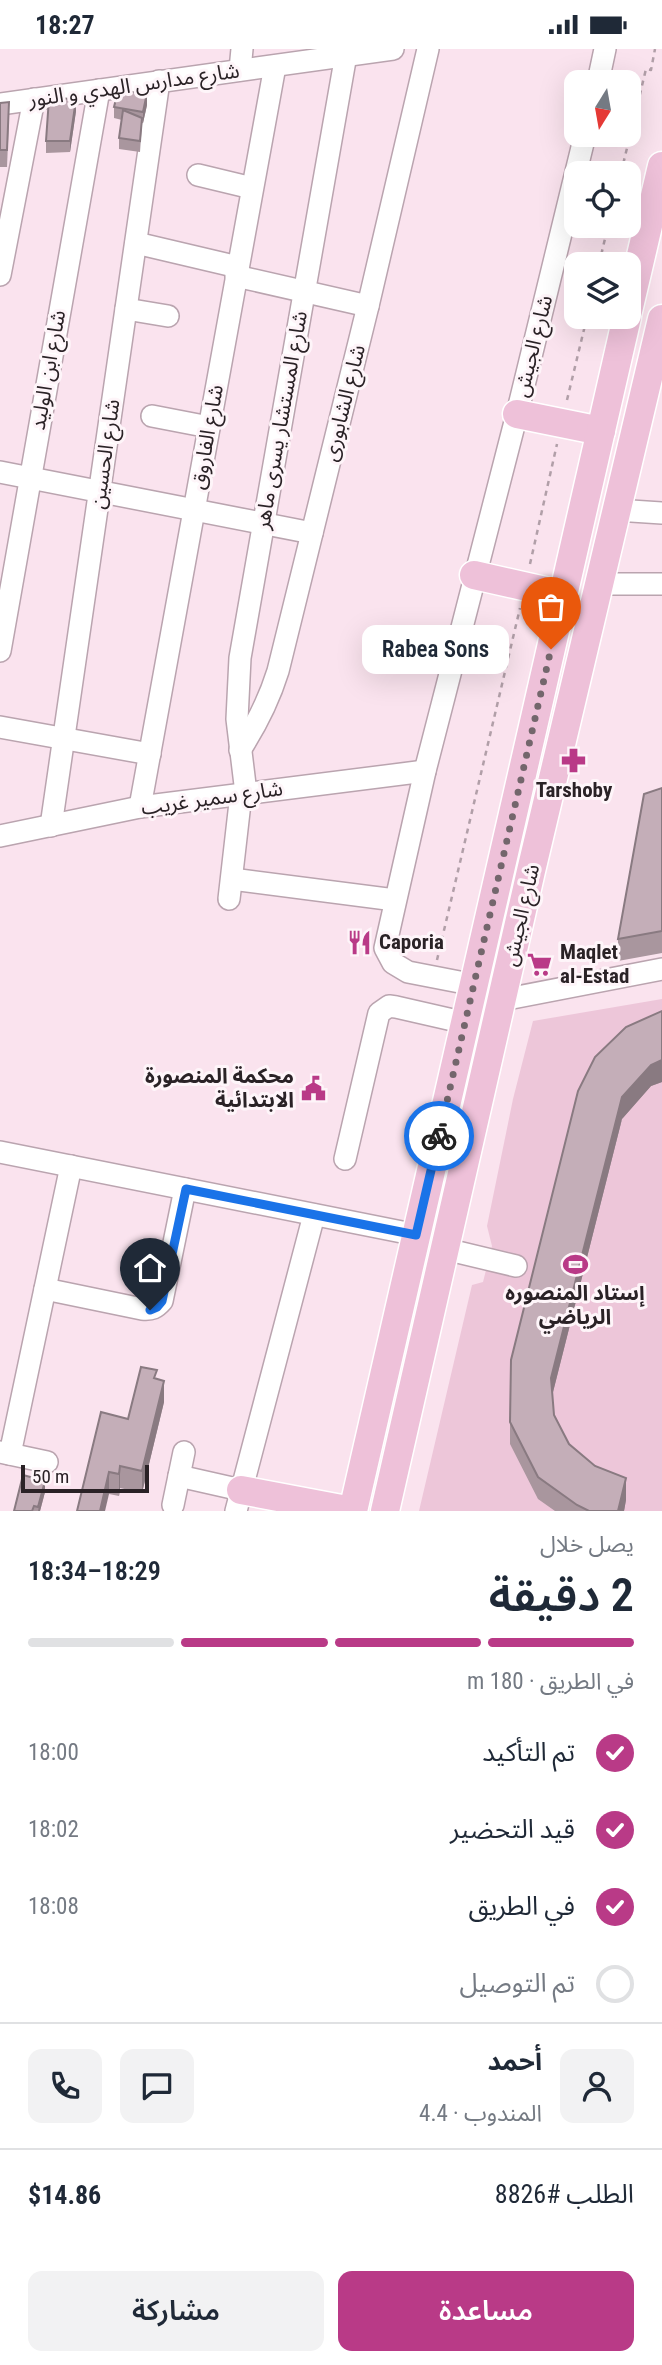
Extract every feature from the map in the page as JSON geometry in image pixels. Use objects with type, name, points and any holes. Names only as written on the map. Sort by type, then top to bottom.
[{"type":"main road","points":[[641,256],[662,166]]},
{"type":"main road","name":"شارع الجيش","points":[[385,1511],[598,584],[640,408],[655,367],[662,320]]},
{"type":"main road","name":"شارع الجيش","points":[[352,1511],[624,329]]},
{"type":"main road","points":[[620,348],[626,355],[645,358],[655,367]]},
{"type":"main road","points":[[608,399],[626,397],[640,408]]},
{"type":"main road","points":[[517,414],[601,431]]},
{"type":"main road","points":[[474,575],[563,596]]},
{"type":"main road","points":[[250,1502],[352,1511]]},
{"type":"street","name":"شارع مدارس الهدي و النور","points":[[0,104],[159,81],[241,60],[275,67],[347,53],[393,49]]},
{"type":"street","name":"شارع الشابورى","points":[[240,750],[257,725],[278,671],[428,49]]},
{"type":"street","points":[[592,49],[597,70]]},
{"type":"street","points":[[600,70],[605,49]]},
{"type":"street","name":"شارع المستشار يسرى ماهر","points":[[347,53],[240,658],[237,719],[244,794],[231,889],[394,900]]},
{"type":"street","name":"شارع الفاروق","points":[[140,807],[275,67]]},
{"type":"street","name":"شارع الحسين","points":[[51,826],[159,81]]},
{"type":"street","name":"شارع ابن الوليد","points":[[0,651],[99,90]]},
{"type":"street","points":[[0,275],[34,99]]},
{"type":"street","name":"شارع الجيش","points":[[475,985],[408,972],[393,963],[385,948],[425,771],[582,147]]},
{"type":"street","points":[[198,175],[252,188]]},
{"type":"street","points":[[136,243],[303,292],[368,306]]},
{"type":"street","points":[[126,309],[168,316]]},
{"type":"street","points":[[152,416],[209,427]]},
{"type":"street","points":[[0,473],[312,533]]},
{"type":"street","points":[[616,510],[662,513]]},
{"type":"street","points":[[598,584],[662,584]]},
{"type":"street","points":[[0,727],[150,754]]},
{"type":"street","name":"شارع سمير غريب","points":[[0,836],[140,807],[425,771]]},
{"type":"street","points":[[502,1000],[662,969]]},
{"type":"street","points":[[345,1160],[379,1013],[389,1006],[466,1023]]},
{"type":"street","points":[[0,1152],[416,1235]]},
{"type":"street","points":[[47,1462],[5,1453],[71,1167]]},
{"type":"street","points":[[45,1289],[142,1309],[157,1307],[162,1301],[186,1189]]},
{"type":"street","points":[[178,1476],[250,1502],[314,1215]]},
{"type":"street","points":[[445,1249],[516,1266]]},
{"type":"street","points":[[173,1505],[184,1452]]},
{"type":"path","points":[[624,161],[646,69],[651,70],[655,49]]},
{"type":"path","points":[[433,977],[584,329]]},
{"type":"shaded area","name":"إستاد المنصوره الرياضي","points":[[662,999],[662,1511],[419,1511],[472,1285],[483,1282],[492,1246],[487,1226],[513,1099],[533,1021]]},
{"type":"building","points":[[118,91],[147,93],[143,112],[114,107]]},
{"type":"building","points":[[49,98],[76,99],[70,141],[46,141]]},
{"type":"building","points":[[9,102],[7,150],[0,150],[0,103]]},
{"type":"building","points":[[123,110],[142,118],[140,141],[119,138]]},
{"type":"building","points":[[662,788],[662,931],[618,939],[644,794]]},
{"type":"building","points":[[662,1011],[662,1060],[651,1065],[622,1097],[551,1378],[554,1415],[569,1444],[595,1466],[626,1478],[618,1511],[589,1511],[538,1477],[510,1422],[511,1360],[578,1091],[595,1057],[626,1027]]},
{"type":"building","points":[[141,1367],[157,1370],[154,1378],[164,1381],[142,1471],[120,1466],[119,1474],[109,1472],[100,1511],[77,1511],[101,1412],[128,1419]]},
{"type":"building","points":[[23,1475],[45,1481],[38,1507],[34,1506],[32,1511],[14,1511]]},
{"type":"way so far","points":[[439,1136],[551,649]]},
{"type":"place","name":"Rabea Sons","points":[[551,649]]},
{"type":"place","name":"Tarshoby","points":[[574,761]]},
{"type":"place","name":"Caporia","points":[[359,942]]},
{"type":"place","name":"Maqlet al-Estad","points":[[540,964]]},
{"type":"place","name":"محكمة المنصورة الابتدائية","points":[[314,1088]]},
{"type":"place","name":"إستاد المنصوره الرياضي","points":[[575,1264]]},
{"type":"route","points":[[150,1310],[162,1301],[186,1189],[416,1235],[439,1136]]}]
